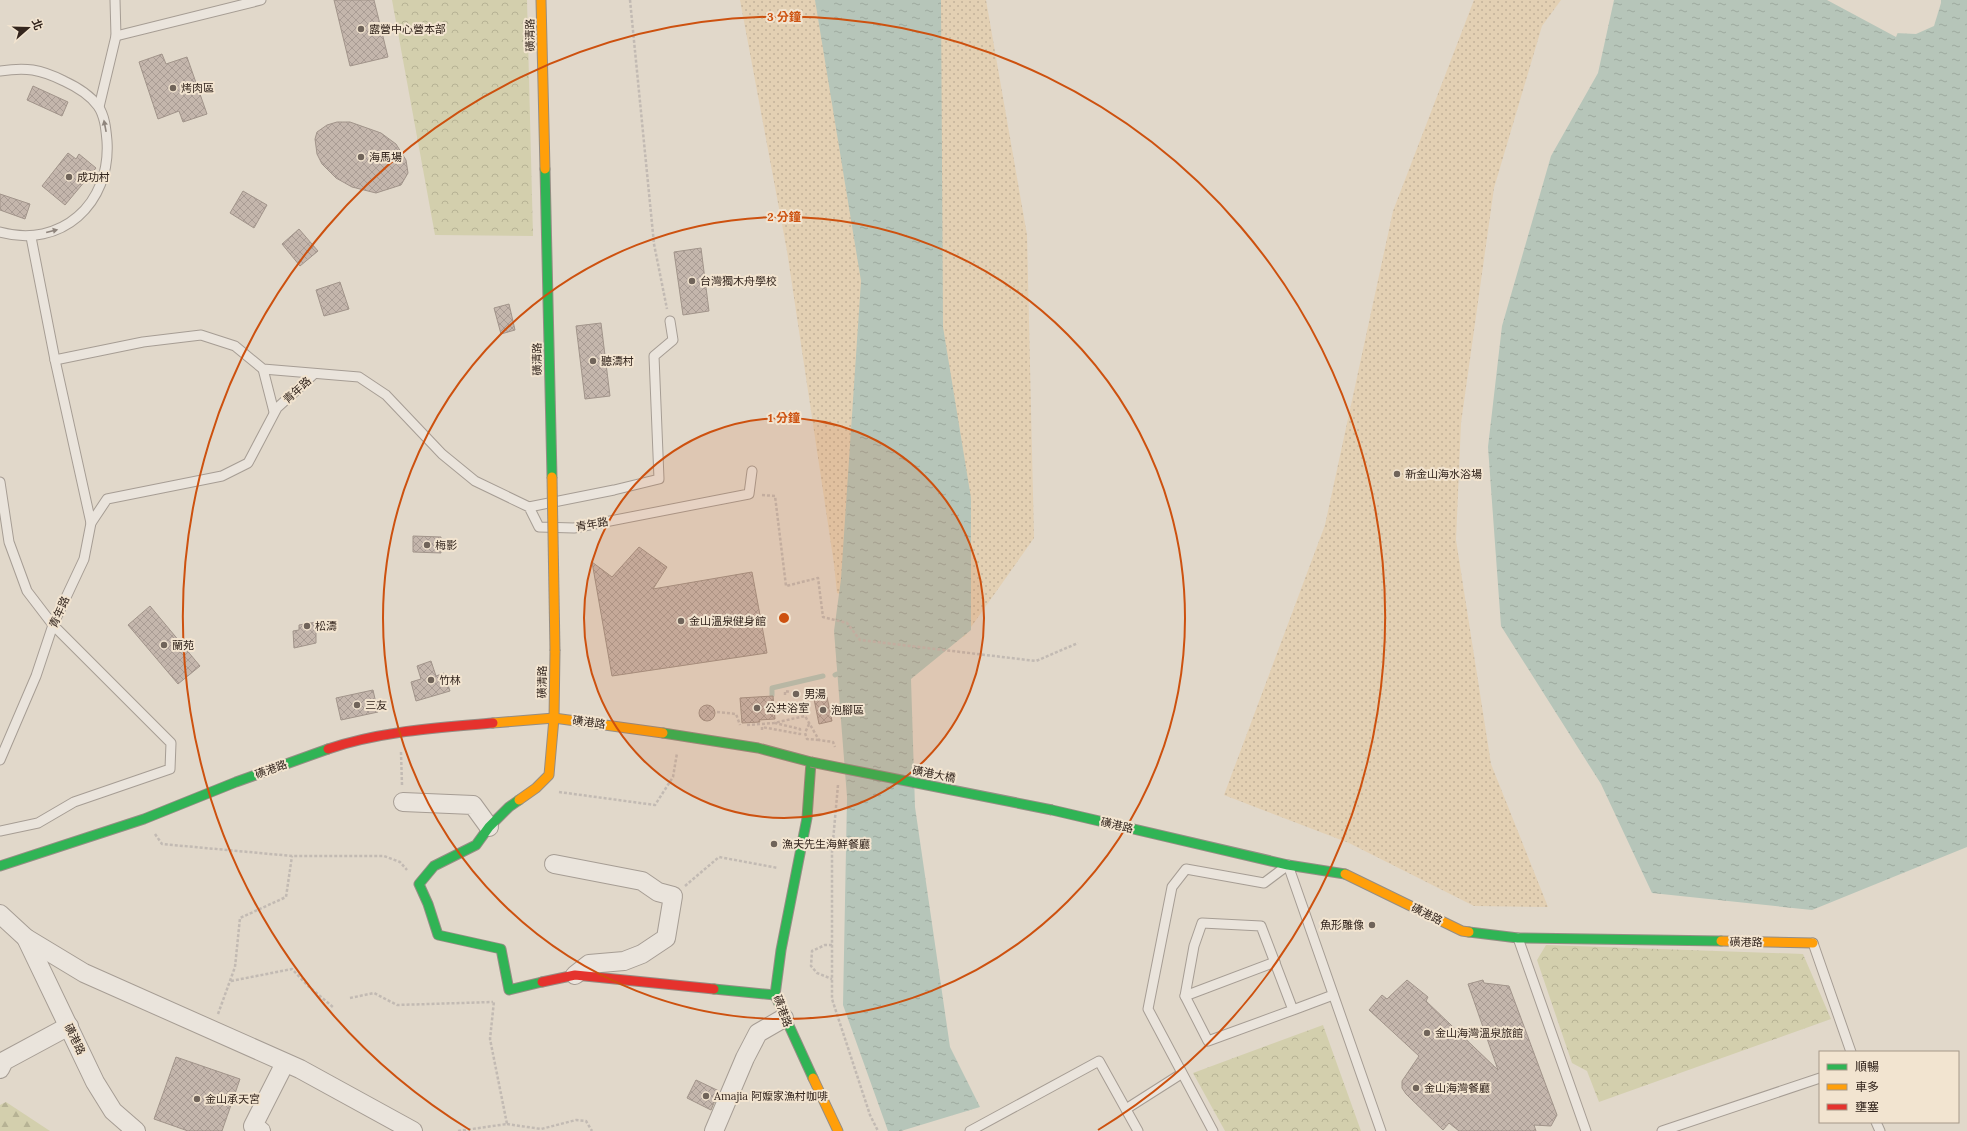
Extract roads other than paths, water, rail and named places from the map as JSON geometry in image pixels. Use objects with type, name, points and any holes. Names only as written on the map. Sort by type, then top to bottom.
[{"type":"street","name":"磺清路","points":[[542,0],[555,651],[554,718],[549,775],[536,788],[509,807],[489,827],[476,845],[434,866],[419,884],[428,904],[438,935],[501,949],[509,990],[574,975]]},
{"type":"street","name":"磺港路","points":[[0,866],[144,819],[236,782],[351,741],[436,728],[554,718],[680,735],[758,748],[811,762],[807,818],[781,950],[775,995],[784,1018],[838,1131]]},
{"type":"street","name":"磺港大橋","points":[[811,762],[1052,810]]},
{"type":"street","points":[[403,802],[473,805],[489,827]]},
{"type":"street","name":"磺港路","points":[[1052,810],[1288,865],[1345,874],[1462,931],[1518,938],[1813,943]]},
{"type":"street","points":[[554,864],[642,881],[658,892],[673,896],[666,938],[642,954],[624,961],[589,964],[574,975]]},
{"type":"street","points":[[0,914],[26,938],[84,974],[212,1029],[285,1063],[412,1131]]},
{"type":"street","name":"磺港路","points":[[26,938],[95,1082],[113,1111],[136,1131]]},
{"type":"street","points":[[574,975],[775,995]]},
{"type":"street","points":[[714,1131],[745,1058],[758,1033],[784,1018]]},
{"type":"street","points":[[0,1069],[4,1061],[69,1026]]},
{"type":"street","points":[[261,1131],[253,1126],[285,1063]]},
{"type":"lane","points":[[99,107],[116,36],[115,0]]},
{"type":"lane","points":[[116,36],[232,3],[261,0]]},
{"type":"lane","points":[[0,71],[22,68],[49,74],[87,94],[99,107],[106,125],[107,148],[105,173],[96,196],[81,215],[60,229],[31,237],[0,232]]},
{"type":"lane","points":[[31,237],[55,360],[91,523]]},
{"type":"lane","points":[[529,507],[614,490],[659,479],[654,356],[673,340],[670,321]]},
{"type":"lane","points":[[55,360],[143,342],[201,334],[235,346],[263,369],[314,374]]},
{"type":"lane","points":[[263,369],[274,412]]},
{"type":"lane","name":"青年路","points":[[0,760],[36,676],[53,625],[84,559],[91,523],[107,499],[222,476],[248,464],[274,412],[314,374],[358,377],[386,395],[442,454],[475,481],[529,507],[539,527],[574,528],[749,494],[752,471]]},
{"type":"lane","points":[[0,482],[4,542],[28,591],[53,625],[171,743],[170,768],[74,802],[38,823],[0,831]]},
{"type":"lane","points":[[1213,1131],[1181,1074],[1148,1009],[1172,887],[1186,869],[1264,883],[1288,865],[1381,1131]]},
{"type":"lane","points":[[1293,1010],[1261,926],[1202,923],[1194,946],[1186,996],[1208,1040],[1293,1010],[1333,995]]},
{"type":"lane","points":[[1518,938],[1586,1131]]},
{"type":"lane","points":[[1813,943],[1852,1051]]},
{"type":"lane","points":[[1186,996],[1275,962]]},
{"type":"lane","points":[[970,1131],[1099,1061],[1138,1131]]},
{"type":"lane","points":[[1126,1109],[1181,1074]]},
{"type":"lane","points":[[1662,1131],[1819,1078]]},
{"type":"water","points":[[815,0],[941,0],[943,327],[971,498],[971,630],[911,679],[915,807],[950,1047],[980,1107],[901,1131],[888,1131],[843,1005],[847,797],[834,631],[841,579],[861,281]]},
{"type":"water","points":[[1614,0],[1827,0],[1896,37],[1911,0],[1967,0],[1967,847],[1812,910],[1652,893],[1601,784],[1501,626],[1488,447],[1502,326],[1551,156],[1598,73]]},
{"type":"waterway","points":[[772,695],[772,688],[823,676]]},
{"type":"place","name":"露營中心營本部","points":[[361,29]]},
{"type":"place","name":"烤肉區","points":[[173,88]]},
{"type":"place","name":"海馬場","points":[[361,157]]},
{"type":"place","name":"成功村","points":[[69,177]]},
{"type":"place","name":"台灣獨木舟學校","points":[[692,281]]},
{"type":"place","name":"聽濤村","points":[[593,361]]},
{"type":"place","name":"新金山海水浴場","points":[[1397,474]]},
{"type":"place","name":"梅影","points":[[427,545]]},
{"type":"place","name":"金山溫泉健身館","points":[[681,621]]},
{"type":"place","name":"松濤","points":[[307,626]]},
{"type":"place","name":"蘭苑","points":[[164,645]]},
{"type":"place","name":"竹林","points":[[431,680]]},
{"type":"place","name":"男湯","points":[[796,694]]},
{"type":"place","name":"三友","points":[[357,705]]},
{"type":"place","name":"公共浴室","points":[[757,708]]},
{"type":"place","name":"泡腳區","points":[[823,710]]},
{"type":"place","name":"漁夫先生海鮮餐廳","points":[[774,844]]},
{"type":"place","name":"魚形雕像","points":[[1372,925]]},
{"type":"place","name":"金山海灣溫泉旅館","points":[[1427,1033]]},
{"type":"place","name":"金山海灣餐廳","points":[[1416,1088]]},
{"type":"place","name":"Amajia 阿嬤家漁村咖啡","points":[[706,1096]]},
{"type":"place","name":"金山承天宮","points":[[197,1099]]}]
